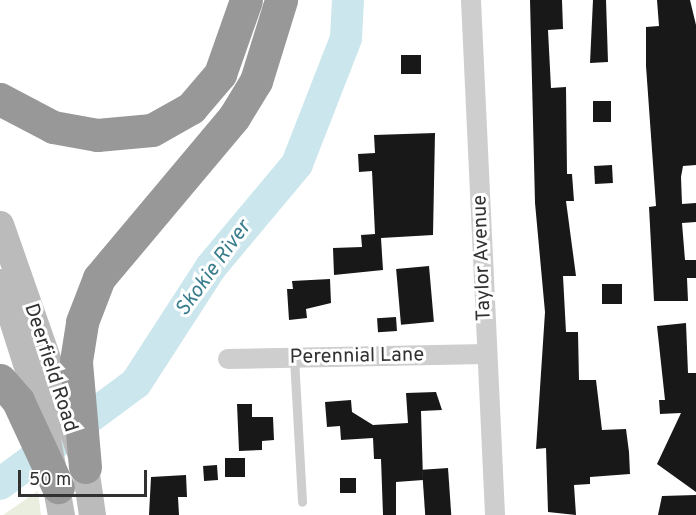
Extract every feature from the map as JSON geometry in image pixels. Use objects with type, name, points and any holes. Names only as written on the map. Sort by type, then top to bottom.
[{"type":"highway","points":[[0,99],[53,127],[86,133],[152,130],[191,108],[220,74],[246,0]]},
{"type":"highway","points":[[60,501],[55,414],[99,278],[234,117],[256,81],[281,0]]},
{"type":"highway","points":[[0,380],[55,414],[85,467]]},
{"type":"main road","name":"Deerfield Road","points":[[0,224],[55,414]]},
{"type":"main road","name":"Deerfield Road","points":[[0,282],[55,414]]},
{"type":"main road","points":[[85,467],[92,515]]},
{"type":"street","name":"Taylor Avenue","points":[[471,0],[495,515]]},
{"type":"street","name":"Perennial Lane","points":[[228,359],[487,354]]},
{"type":"lane","points":[[294,358],[302,502]]},
{"type":"shaded area","points":[[38,491],[41,515],[3,515]]},
{"type":"building","points":[[530,0],[562,0],[563,29],[548,30],[551,88],[566,87],[567,174],[572,174],[574,201],[566,201],[576,276],[563,276],[566,332],[578,332],[579,380],[596,380],[602,430],[626,429],[629,452],[630,474],[590,477],[590,484],[574,485],[576,515],[548,512],[546,448],[536,449],[545,312],[535,203]]},
{"type":"building","points":[[593,0],[606,0],[608,62],[590,63]]},
{"type":"building","points":[[657,0],[690,0],[696,25],[696,165],[683,166],[681,177],[682,204],[696,203],[696,222],[682,223],[685,260],[696,260],[696,278],[687,278],[688,301],[654,301],[649,207],[656,206],[646,66],[646,27],[659,26]]},
{"type":"building","points":[[401,55],[421,55],[421,74],[401,74]]},
{"type":"building","points":[[593,101],[611,101],[611,122],[593,122]]},
{"type":"building","points":[[435,133],[433,235],[381,238],[383,270],[334,275],[333,248],[362,247],[361,235],[375,234],[372,171],[359,172],[358,154],[375,153],[374,135]]},
{"type":"building","points":[[612,165],[613,183],[595,184],[594,166]]},
{"type":"building","points":[[429,266],[434,322],[401,325],[396,269]]},
{"type":"building","points":[[330,279],[331,303],[306,309],[307,318],[289,320],[287,289],[293,289],[292,281]]},
{"type":"building","points":[[602,284],[622,284],[622,304],[602,304]]},
{"type":"building","points":[[396,317],[397,331],[378,332],[377,318]]},
{"type":"building","points":[[686,323],[688,373],[696,373],[696,492],[657,464],[681,413],[660,414],[659,400],[665,400],[657,326]]},
{"type":"building","points":[[436,392],[442,410],[421,411],[423,480],[396,482],[396,515],[383,515],[381,459],[374,459],[373,438],[341,440],[340,426],[327,427],[325,402],[351,400],[352,412],[373,425],[408,423],[406,393]]},
{"type":"building","points":[[237,404],[252,404],[252,417],[273,417],[274,440],[262,441],[262,450],[239,451]]},
{"type":"building","points":[[225,458],[245,458],[245,477],[225,477]]},
{"type":"building","points":[[217,465],[218,480],[204,481],[203,466]]},
{"type":"building","points":[[448,468],[451,515],[425,515],[422,470]]},
{"type":"building","points":[[186,475],[187,497],[178,497],[179,515],[149,515],[151,477]]},
{"type":"building","points":[[340,478],[356,478],[356,493],[340,493]]},
{"type":"building","points":[[696,495],[696,515],[658,515],[662,496]]},
{"type":"waterway","name":"Skokie River","points":[[0,484],[136,383],[211,267],[297,164],[346,38],[348,0]]}]
